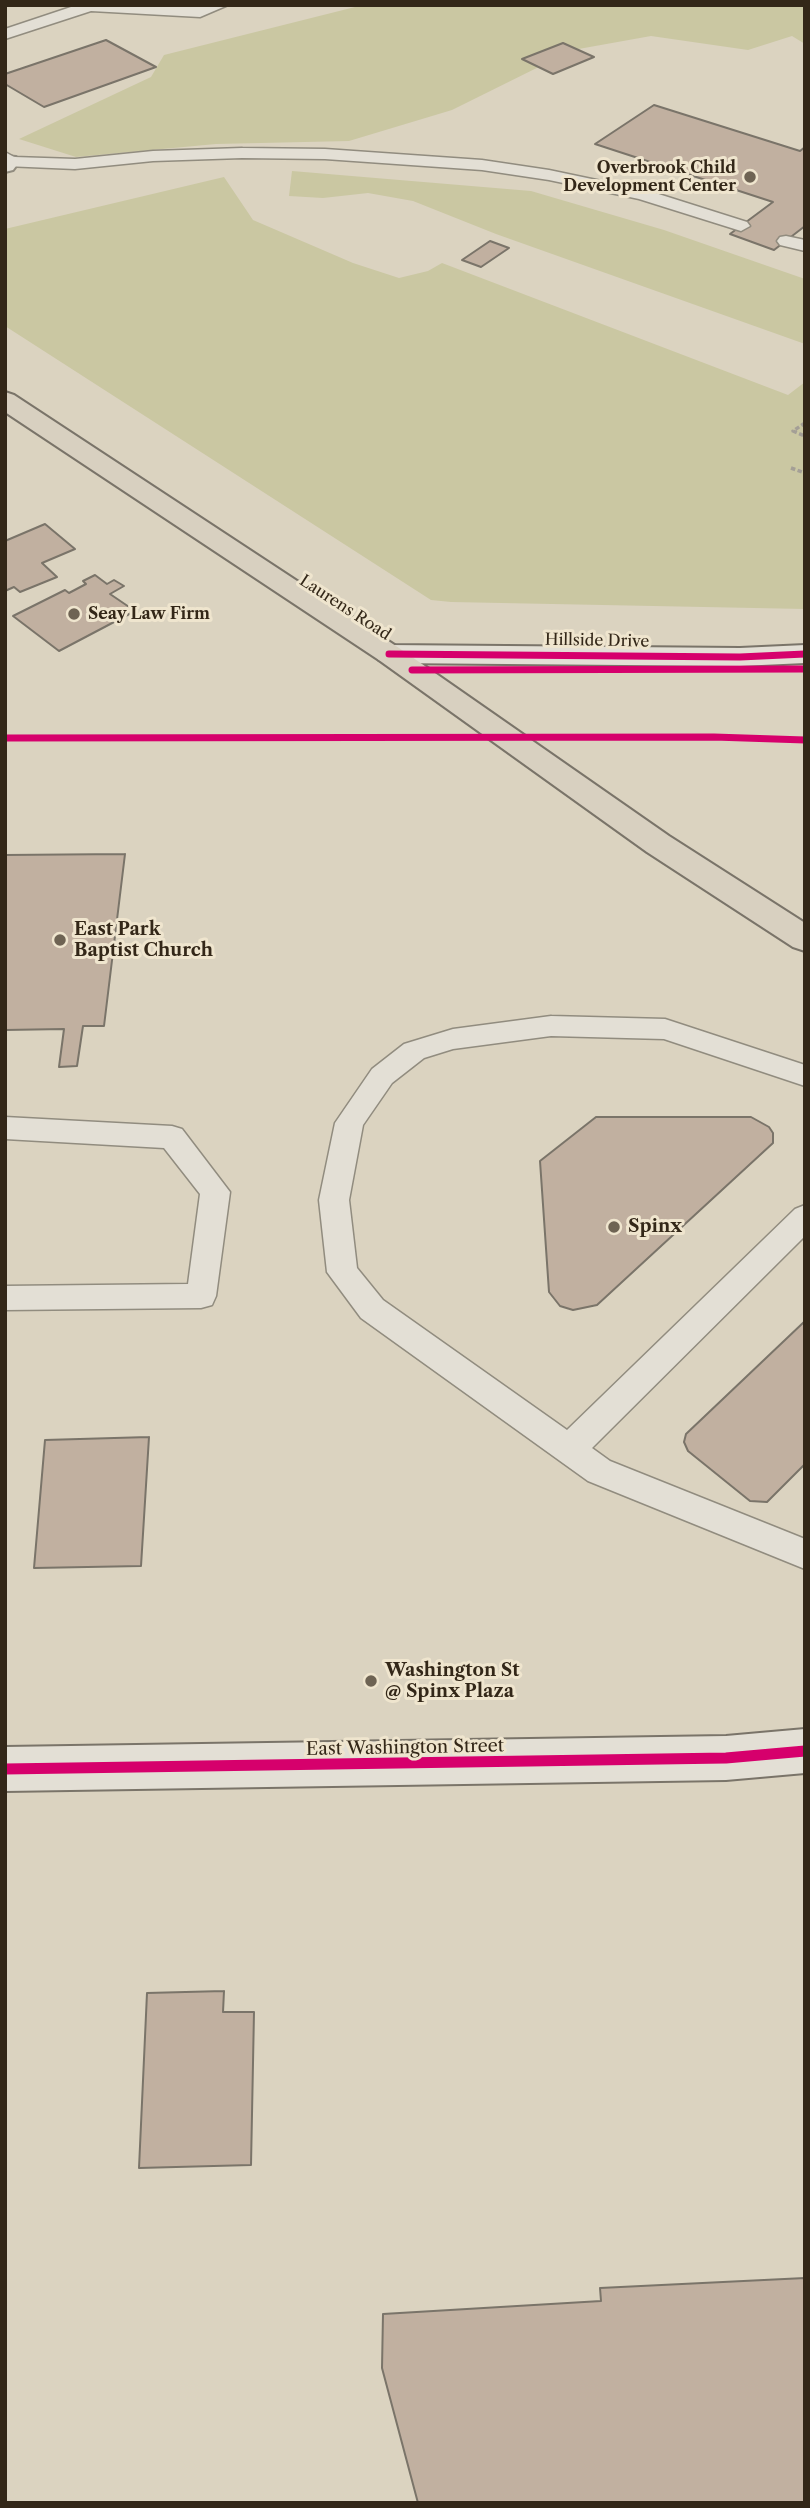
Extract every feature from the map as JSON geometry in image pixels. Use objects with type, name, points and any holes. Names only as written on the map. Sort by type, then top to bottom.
[{"type":"main road","name":"Laurens Road","points":[[5,400],[389,654],[658,844],[805,939]]},
{"type":"street","name":"Hillside Drive","points":[[389,654],[740,657],[805,654]]},
{"type":"street","name":"East Washington Street","points":[[5,1769],[726,1758],[805,1751]]},
{"type":"lane","points":[[5,34],[90,6],[200,12],[221,5]]},
{"type":"lane","points":[[6,161],[75,164],[153,156],[242,153],[411,159],[549,175],[643,195],[741,226]]},
{"type":"lane","points":[[786,241],[805,246]]},
{"type":"lane","points":[[803,1551],[599,1471],[372,1309],[342,1272],[334,1200],[349,1123],[382,1076],[414,1051],[453,1039],[551,1026],[666,1029],[805,1076]]},
{"type":"lane","points":[[5,1128],[172,1137],[215,1192],[201,1296],[5,1298]]},
{"type":"lane","points":[[569,1449],[805,1217]]},
{"type":"path","points":[[805,422],[793,431],[805,436]]},
{"type":"path","points":[[791,468],[805,473]]},
{"type":"shaded area","points":[[363,5],[805,5],[805,44],[792,36],[748,50],[651,36],[573,50],[452,110],[349,141],[216,144],[76,157],[19,139],[151,77],[164,55]]},
{"type":"shaded area","points":[[292,171],[531,191],[664,230],[805,279],[805,344],[496,234],[413,201],[368,193],[323,198],[289,196]]},
{"type":"shaded area","points":[[224,177],[253,220],[353,263],[399,278],[428,271],[442,263],[788,395],[805,382],[805,609],[431,600],[5,326],[5,229]]},
{"type":"building","points":[[106,40],[156,67],[44,107],[5,84],[5,74]]},
{"type":"building","points":[[563,43],[594,57],[553,74],[522,59]]},
{"type":"building","name":"Overbrook Child Development Center","points":[[654,105],[800,151],[805,147],[805,226],[774,250],[730,234],[773,202],[595,144]]},
{"type":"building","points":[[490,241],[509,248],[481,267],[462,260]]},
{"type":"building","points":[[45,524],[75,549],[42,563],[57,577],[20,592],[14,587],[5,591],[5,541]]},
{"type":"building","name":"Seay Law Firm","points":[[95,575],[107,584],[114,580],[124,586],[110,594],[135,611],[59,651],[13,616],[65,590],[69,593],[86,584],[83,581]]},
{"type":"building","name":"East Park Baptist Church","points":[[125,854],[104,1026],[83,1026],[77,1066],[59,1067],[64,1029],[5,1030],[5,855]]},
{"type":"building","name":"Spinx","points":[[596,1117],[751,1117],[769,1127],[773,1133],[773,1143],[597,1305],[573,1310],[560,1306],[549,1292],[540,1161]]},
{"type":"building","points":[[805,1321],[805,1464],[767,1502],[750,1501],[688,1451],[684,1442],[686,1434]]},
{"type":"building","points":[[149,1437],[141,1566],[34,1568],[45,1440]]},
{"type":"building","points":[[224,1991],[223,2012],[254,2012],[251,2165],[139,2168],[147,1993]]},
{"type":"building","points":[[805,2278],[805,2503],[418,2503],[382,2368],[383,2314],[601,2301],[600,2288]]},
{"type":"cycle path","points":[[389,654],[740,657],[805,654]]},
{"type":"cycle path","points":[[412,670],[805,669]]},
{"type":"cycle path","points":[[5,738],[714,737],[805,740]]},
{"type":"cycle path","points":[[5,1769],[726,1758],[805,1751]]},
{"type":"place","name":"Overbrook Child Development Center","points":[[750,177]]},
{"type":"place","name":"Seay Law Firm","points":[[74,614]]},
{"type":"place","name":"East Park Baptist Church","points":[[60,940]]},
{"type":"place","name":"Spinx","points":[[614,1227]]},
{"type":"place","name":"Washington St @ Spinx Plaza","points":[[371,1681]]}]
